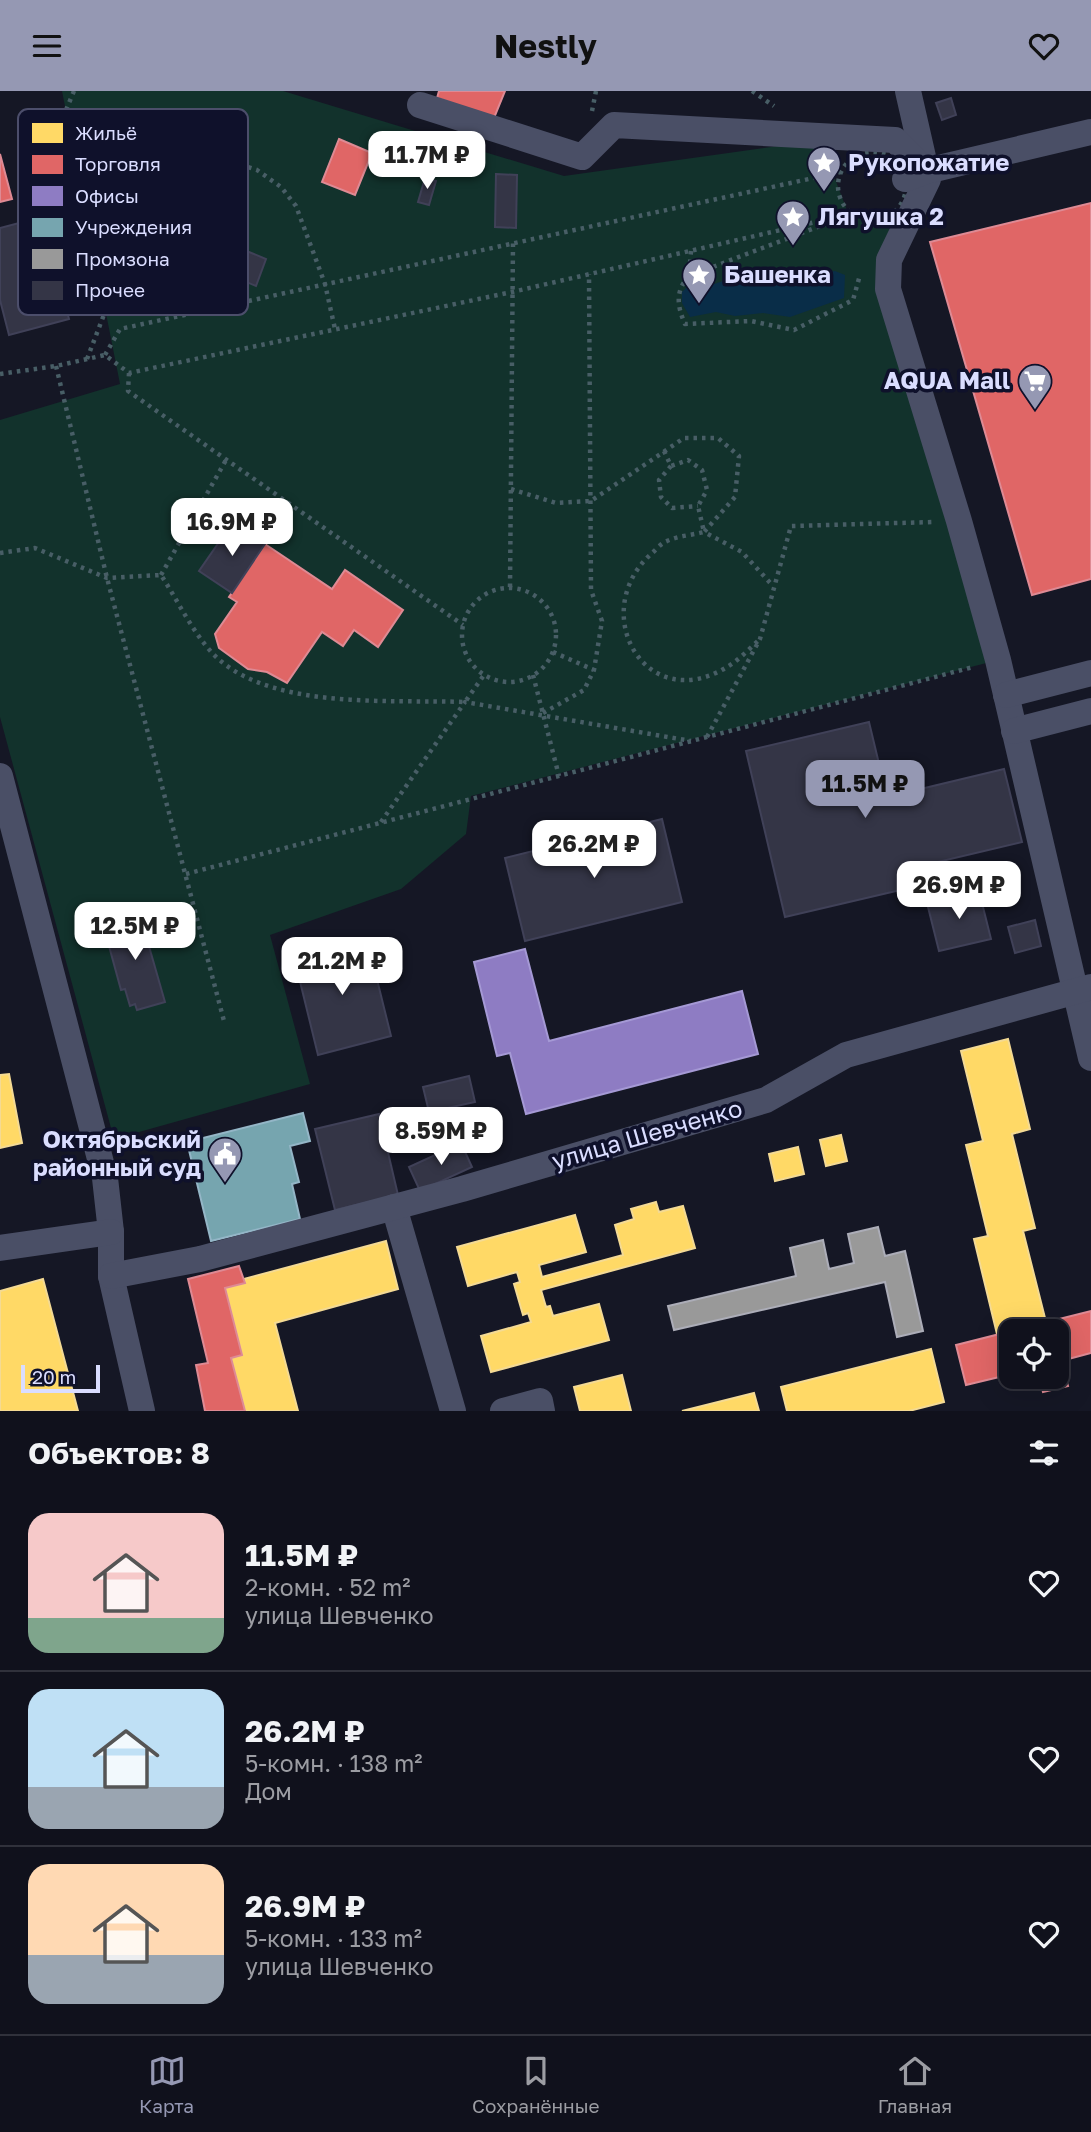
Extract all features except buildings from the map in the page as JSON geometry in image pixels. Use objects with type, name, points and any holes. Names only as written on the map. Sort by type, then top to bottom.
[{"type":"street","points":[[908,91],[916,175]]},
{"type":"street","points":[[420,105],[582,157],[614,125],[895,140],[916,175],[928,179],[889,260],[888,289],[959,521],[998,660],[1014,731],[1083,989],[1091,1058]]},
{"type":"street","points":[[916,175],[1091,132]]},
{"type":"street","points":[[1006,695],[1091,673]]},
{"type":"street","points":[[1014,731],[1091,711]]},
{"type":"street","points":[[0,776],[105,1178],[111,1232],[111,1276],[142,1411]]},
{"type":"street","name":"улица Шевченко","points":[[111,1276],[200,1259],[394,1207],[766,1100],[846,1055],[1083,989]]},
{"type":"street","points":[[394,1207],[453,1411]]},
{"type":"street","points":[[0,1248],[111,1232]]},
{"type":"street","points":[[503,1411],[540,1401],[542,1411]]},
{"type":"path","points":[[66,109],[74,91]]},
{"type":"path","points":[[875,152],[894,160],[916,175],[896,210],[877,221],[859,218],[844,207],[838,190],[841,172],[849,158],[875,152]]},
{"type":"path","points":[[248,167],[257,170],[281,187],[296,206],[325,283],[335,329]]},
{"type":"path","points":[[248,300],[841,172]]},
{"type":"path","points":[[105,355],[129,373],[512,292],[850,214],[689,277],[682,284],[677,306],[685,324],[751,321],[794,330],[853,300],[861,273]]},
{"type":"path","points":[[873,234],[877,221]]},
{"type":"path","points":[[510,587],[513,242]]},
{"type":"path","points":[[689,277],[691,250]]},
{"type":"path","points":[[543,713],[584,690],[594,670],[602,621],[591,590],[589,274]]},
{"type":"path","points":[[87,359],[104,315]]},
{"type":"path","points":[[0,374],[105,355],[120,329],[182,315]]},
{"type":"path","points":[[56,366],[107,578],[225,1021]]},
{"type":"path","points":[[129,373],[128,391],[463,625]]},
{"type":"path","points":[[510,489],[556,503],[591,501],[684,438],[718,438],[739,456],[735,497],[704,532],[665,541],[638,566],[624,594],[623,625],[634,652],[651,672],[678,682],[701,679],[728,667],[760,639]]},
{"type":"path","points":[[664,451],[671,466]]},
{"type":"path","points":[[161,575],[226,460]]},
{"type":"path","points":[[698,506],[672,508],[661,497],[659,479],[671,466],[688,460],[702,470],[706,490],[698,506],[704,532],[742,552],[773,586]]},
{"type":"path","points":[[707,737],[760,639],[790,526],[959,521]]},
{"type":"path","points":[[0,553],[35,548],[107,578],[161,575]]},
{"type":"path","points":[[161,575],[207,648],[237,673],[264,685],[310,696],[465,702],[543,713],[693,741]]},
{"type":"path","points":[[510,587],[538,597],[549,608],[555,622],[553,652],[533,675],[509,682],[484,675],[466,653],[463,625],[468,610],[480,597],[494,590],[510,587]]},
{"type":"path","points":[[553,652],[594,670]]},
{"type":"path","points":[[186,874],[998,660]]},
{"type":"path","points":[[380,823],[484,675]]},
{"type":"path","points":[[533,675],[559,776]]},
{"type":"green space","points":[[62,91],[283,91],[564,176],[820,140],[850,218],[895,209],[876,277],[998,660],[471,796],[466,834],[401,889],[270,935],[310,1084],[114,1139],[0,717],[0,420],[120,384],[106,315],[248,315],[248,109],[66,109]]},
{"type":"water","points":[[835,271],[845,275],[844,298],[790,317],[763,313],[735,316],[716,312],[690,317],[682,303],[682,292],[689,285],[711,285],[732,278],[752,285],[773,282],[794,284],[814,275]]},
{"type":"place","name":"Рукопожатие","points":[[824,193]]},
{"type":"place","name":"Лягушка 2","points":[[793,247]]},
{"type":"place","name":"Башенка","points":[[699,305]]},
{"type":"place","name":"AQUA Mall","points":[[1035,411]]},
{"type":"place","name":"Октябрьский районный суд","points":[[225,1184]]}]
